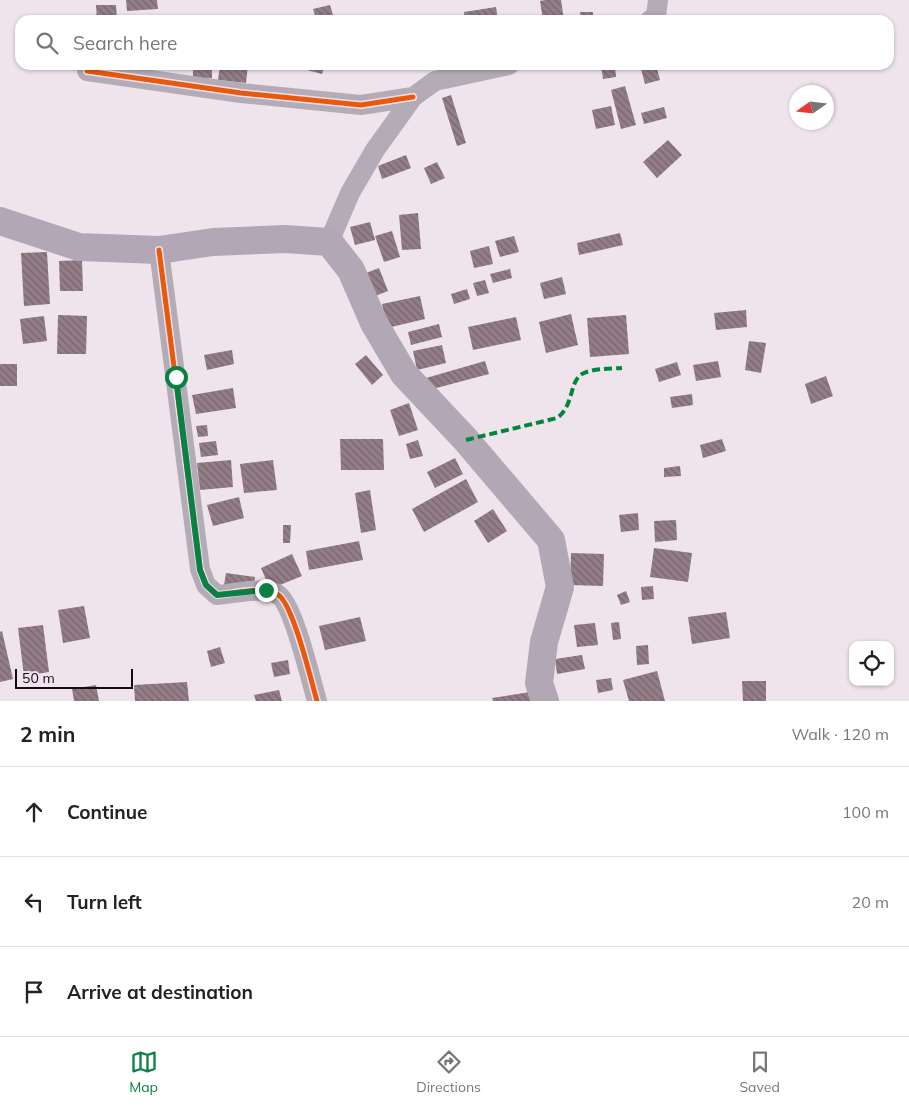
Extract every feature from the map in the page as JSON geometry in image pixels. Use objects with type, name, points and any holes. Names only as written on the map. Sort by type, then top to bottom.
[{"type":"highway","points":[[0,221],[79,247],[159,250],[222,242],[285,239],[329,242],[351,270],[374,323],[404,374],[466,440],[551,540],[560,587],[543,650],[539,683],[544,701]]},
{"type":"street","points":[[656,15],[658,0]]},
{"type":"street","points":[[329,242],[350,193],[375,150],[413,97],[435,81],[486,70]]},
{"type":"street","points":[[87,71],[241,93],[361,105],[413,97]]},
{"type":"street","points":[[159,250],[200,570],[206,585],[217,595],[266,590],[279,594],[290,611],[317,701]]},
{"type":"building","points":[[126,0],[157,0],[158,9],[127,11]]},
{"type":"building","points":[[561,0],[563,15],[542,15],[540,1]]},
{"type":"building","points":[[96,5],[116,5],[117,15],[97,15]]},
{"type":"building","points":[[330,5],[333,15],[315,15],[313,9]]},
{"type":"building","points":[[496,7],[497,15],[464,15],[464,12]]},
{"type":"building","points":[[580,12],[593,12],[593,15],[580,15]]},
{"type":"building","points":[[193,70],[212,70],[212,78],[193,78]]},
{"type":"building","points":[[219,70],[247,70],[246,83],[218,80]]},
{"type":"building","points":[[307,70],[323,70],[322,74]]},
{"type":"building","points":[[602,70],[615,70],[616,77],[603,79]]},
{"type":"building","points":[[641,70],[657,70],[660,80],[645,84]]},
{"type":"building","points":[[625,86],[636,125],[621,129],[611,90]]},
{"type":"building","points":[[451,95],[466,143],[457,146],[442,98]]},
{"type":"building","points":[[611,106],[615,125],[596,129],[592,110]]},
{"type":"building","points":[[664,107],[667,118],[644,124],[641,113]]},
{"type":"building","points":[[668,140],[682,155],[657,178],[643,162]]},
{"type":"building","points":[[406,155],[411,168],[382,179],[378,166]]},
{"type":"building","points":[[437,162],[445,178],[431,184],[424,168]]},
{"type":"building","points":[[418,213],[421,249],[402,250],[399,215]]},
{"type":"building","points":[[370,222],[375,240],[355,245],[350,227]]},
{"type":"building","points":[[392,231],[400,257],[384,262],[375,236]]},
{"type":"building","points":[[620,233],[623,245],[579,255],[577,243]]},
{"type":"building","points":[[514,236],[519,252],[500,257],[495,241]]},
{"type":"building","points":[[489,246],[493,264],[474,268],[470,251]]},
{"type":"building","points":[[47,252],[50,304],[24,306],[21,253]]},
{"type":"building","points":[[82,260],[83,291],[60,291],[59,261]]},
{"type":"building","points":[[379,268],[388,291],[375,296],[366,273]]},
{"type":"building","points":[[510,269],[512,278],[493,283],[490,274]]},
{"type":"building","points":[[562,277],[566,294],[544,299],[540,283]]},
{"type":"building","points":[[485,280],[489,293],[477,296],[473,283]]},
{"type":"building","points":[[467,289],[470,299],[454,304],[451,294]]},
{"type":"building","points":[[420,296],[425,319],[387,328],[382,304]]},
{"type":"building","points":[[746,310],[747,327],[716,330],[714,313]]},
{"type":"building","points":[[571,314],[578,345],[546,353],[539,322]]},
{"type":"building","points":[[58,315],[87,316],[86,354],[57,354]]},
{"type":"building","points":[[626,315],[629,354],[590,357],[587,318]]},
{"type":"building","points":[[44,316],[47,341],[23,344],[20,319]]},
{"type":"building","points":[[516,317],[521,340],[473,350],[468,327]]},
{"type":"building","points":[[439,324],[442,337],[411,345],[408,332]]},
{"type":"building","points":[[749,341],[766,343],[761,373],[745,370]]},
{"type":"building","points":[[442,345],[446,363],[417,370],[413,351]]},
{"type":"building","points":[[232,350],[234,364],[207,370],[204,355]]},
{"type":"building","points":[[366,355],[383,375],[372,385],[355,364]]},
{"type":"building","points":[[485,361],[489,374],[429,390],[426,378]]},
{"type":"building","points":[[718,361],[721,377],[696,381],[693,365]]},
{"type":"building","points":[[677,362],[681,375],[659,382],[655,369]]},
{"type":"building","points":[[0,364],[17,364],[17,386],[0,386]]},
{"type":"building","points":[[826,376],[833,396],[811,404],[805,384]]},
{"type":"building","points":[[233,388],[236,408],[196,414],[192,395]]},
{"type":"building","points":[[692,394],[693,405],[672,408],[670,397]]},
{"type":"building","points":[[409,403],[418,430],[399,436],[390,410]]},
{"type":"building","points":[[207,425],[208,436],[198,437],[196,426]]},
{"type":"building","points":[[340,439],[383,439],[384,470],[341,470]]},
{"type":"building","points":[[722,439],[726,451],[703,458],[700,445]]},
{"type":"building","points":[[418,440],[423,456],[410,459],[406,444]]},
{"type":"building","points":[[216,441],[218,455],[201,457],[199,443]]},
{"type":"building","points":[[455,458],[463,474],[435,488],[427,472]]},
{"type":"building","points":[[231,460],[233,487],[200,490],[197,463]]},
{"type":"building","points":[[273,460],[277,490],[244,493],[240,464]]},
{"type":"building","points":[[680,466],[681,476],[664,477],[664,468]]},
{"type":"building","points":[[466,479],[478,502],[424,532],[412,509]]},
{"type":"building","points":[[370,490],[376,530],[361,533],[355,493]]},
{"type":"building","points":[[239,497],[244,518],[213,526],[207,505]]},
{"type":"building","points":[[493,509],[507,531],[488,543],[474,521]]},
{"type":"building","points":[[638,513],[639,530],[621,532],[619,515]]},
{"type":"building","points":[[676,520],[677,540],[655,542],[654,521]]},
{"type":"building","points":[[283,525],[291,525],[290,543],[283,543]]},
{"type":"building","points":[[359,541],[363,560],[309,570],[306,551]]},
{"type":"building","points":[[654,548],[692,553],[688,582],[650,577]]},
{"type":"building","points":[[571,553],[604,554],[603,586],[570,585]]},
{"type":"building","points":[[292,554],[302,576],[270,589],[261,568]]},
{"type":"building","points":[[226,573],[255,577],[254,589],[224,585]]},
{"type":"building","points":[[653,586],[654,599],[642,600],[641,587]]},
{"type":"building","points":[[626,591],[630,602],[621,605],[617,595]]},
{"type":"building","points":[[84,606],[90,638],[63,643],[58,610]]},
{"type":"building","points":[[726,612],[730,638],[692,644],[688,617]]},
{"type":"building","points":[[360,617],[366,641],[325,650],[319,626]]},
{"type":"building","points":[[619,622],[621,639],[613,640],[611,623]]},
{"type":"building","points":[[595,623],[598,645],[577,647],[574,625]]},
{"type":"building","points":[[43,625],[49,672],[24,676],[18,628]]},
{"type":"building","points":[[2,631],[13,679],[0,682],[0,632]]},
{"type":"building","points":[[648,645],[649,664],[637,665],[636,646]]},
{"type":"building","points":[[220,647],[225,663],[211,667],[207,651]]},
{"type":"building","points":[[582,655],[585,669],[557,674],[555,659]]},
{"type":"building","points":[[288,660],[290,674],[274,677],[271,663]]},
{"type":"building","points":[[657,671],[665,701],[629,701],[623,680]]},
{"type":"building","points":[[611,678],[613,690],[598,693],[596,680]]},
{"type":"building","points":[[742,681],[766,681],[766,701],[743,701]]},
{"type":"building","points":[[187,682],[189,701],[135,701],[134,685]]},
{"type":"building","points":[[96,685],[99,701],[74,701],[72,689]]},
{"type":"building","points":[[279,690],[282,701],[256,701],[254,695]]},
{"type":"building","points":[[530,692],[531,701],[493,701],[492,698]]},
{"type":"marked path","points":[[466,440],[557,418],[566,407],[575,383],[582,374],[596,370],[622,368]]},
{"type":"cycle path","points":[[87,71],[241,93],[361,105],[413,97]]},
{"type":"cycle path","points":[[159,250],[200,569],[206,585],[217,595],[264,591],[277,594],[283,600],[295,626],[317,701]]},
{"type":"route","points":[[176,377],[200,570],[206,585],[217,595],[266,590]]}]
